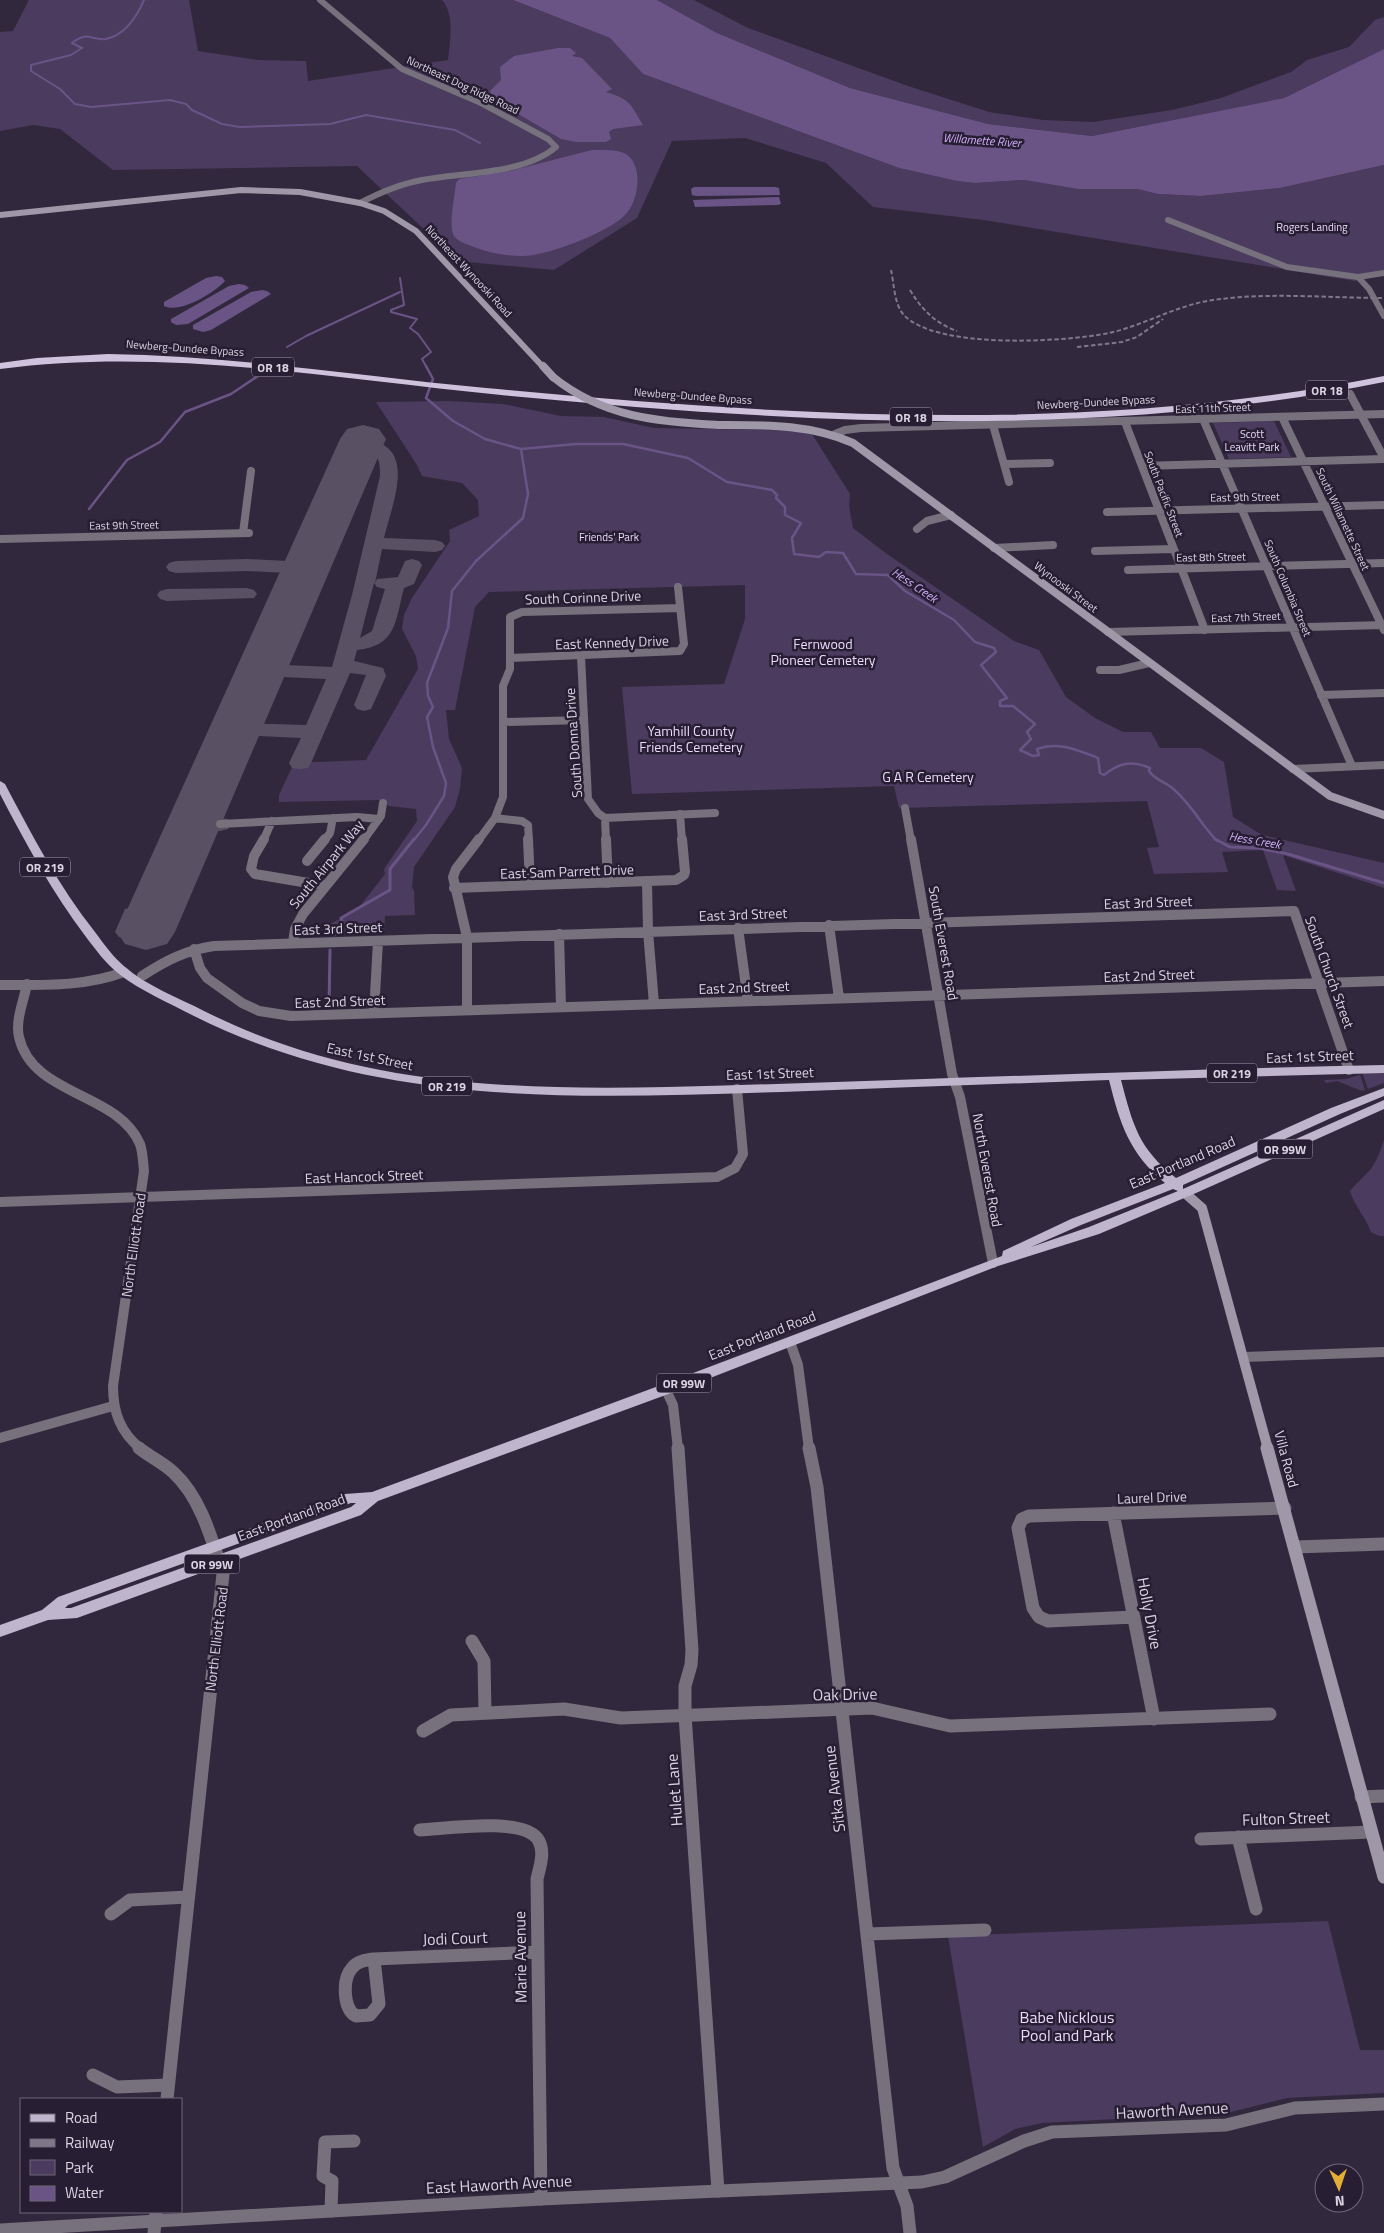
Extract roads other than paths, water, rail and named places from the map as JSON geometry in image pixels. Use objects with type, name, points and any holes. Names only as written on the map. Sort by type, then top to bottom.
[{"type":"highway","name":"Newberg-Dundee Bypass","points":[[0,366],[72,358],[155,356],[652,406],[784,414],[970,418],[1129,414],[1269,400],[1384,379]]},
{"type":"main road","name":"Northeast Wynooski Road","points":[[0,215],[241,190],[300,192],[360,203],[384,211],[416,231],[553,377],[567,389],[612,410],[666,421],[719,424]]},
{"type":"main road","name":"Wynooski Street","points":[[719,424],[794,426],[834,434],[853,443],[1330,796],[1384,815]]},
{"type":"main road","name":"OR 219","points":[[0,784],[55,885],[69,907],[98,944]]},
{"type":"main road","name":"East 1st Street","points":[[98,944],[104,955],[124,972],[152,990],[222,1026],[251,1038],[324,1062],[391,1078],[436,1085],[558,1092],[738,1089],[1384,1069]]},
{"type":"main road","name":"East 1st Street","points":[[98,944],[172,999]]},
{"type":"main road","name":"Villa Road","points":[[1114,1077],[1129,1132],[1135,1145],[1152,1166],[1202,1208],[1384,1878]]},
{"type":"main road","name":"East Portland Road","points":[[994,1262],[1035,1239],[1174,1184],[1333,1112],[1384,1092]]},
{"type":"main road","name":"East Portland Road","points":[[0,1631],[46,1614],[72,1614],[217,1554],[356,1511],[373,1497],[666,1390],[994,1262],[1044,1249],[1186,1194],[1384,1104]]},
{"type":"street","name":"Northeast Dog Ridge Road","points":[[320,0],[402,69],[481,103],[548,139],[556,147],[546,155],[520,164],[420,180],[388,190],[360,203]]},
{"type":"street","points":[[1168,220],[1287,267],[1358,277],[1384,273]]},
{"type":"street","points":[[1358,277],[1383,313]]},
{"type":"street","points":[[1142,466],[1384,458],[1350,394]]},
{"type":"street","name":"East 11th Street","points":[[834,434],[855,428],[1384,414]]},
{"type":"street","name":"South Willamette Street","points":[[1282,417],[1383,627]]},
{"type":"street","name":"South Columbia Street","points":[[1204,419],[1352,766]]},
{"type":"street","name":"South Pacific Street","points":[[1125,422],[1204,630]]},
{"type":"street","points":[[993,425],[1009,482]]},
{"type":"street","points":[[1004,464],[1050,463]]},
{"type":"street","name":"East 9th Street","points":[[0,539],[246,533],[251,472]]},
{"type":"street","name":"East 9th Street","points":[[1107,512],[1384,505]]},
{"type":"street","points":[[917,529],[928,521],[950,515]]},
{"type":"street","points":[[994,548],[1053,545]]},
{"type":"street","points":[[1095,551],[1173,549]]},
{"type":"street","name":"East 8th Street","points":[[1128,570],[1384,563]]},
{"type":"street","name":"East Kennedy Drive","points":[[510,658],[669,653],[680,651],[684,644],[678,587]]},
{"type":"street","name":"South Corinne Drive","points":[[468,1010],[467,937],[453,878],[456,869],[495,818],[504,791],[503,686],[510,669],[509,620],[516,613],[680,608]]},
{"type":"street","name":"East 7th Street","points":[[1108,632],[1292,627],[1383,627]]},
{"type":"street","name":"South Donna Drive","points":[[582,656],[588,799],[598,813],[605,818]]},
{"type":"street","points":[[1100,670],[1119,670],[1150,663]]},
{"type":"street","points":[[1321,695],[1384,693]]},
{"type":"street","points":[[504,722],[584,720]]},
{"type":"street","points":[[1293,768],[1384,766]]},
{"type":"street","name":"South Airpark Way","points":[[294,943],[298,921],[379,819],[383,803]]},
{"type":"street","name":"South Everest Road","points":[[905,808],[955,1082]]},
{"type":"street","points":[[608,883],[605,818],[715,813]]},
{"type":"street","name":"East Sam Parrett Drive","points":[[454,888],[671,882],[680,878],[685,872],[680,814]]},
{"type":"street","points":[[220,824],[333,818],[379,819]]},
{"type":"street","points":[[307,861],[330,833],[333,818]]},
{"type":"street","points":[[495,818],[522,821],[528,825],[530,886]]},
{"type":"street","points":[[272,821],[267,838],[252,857],[251,869],[255,874],[263,877],[326,886]]},
{"type":"street","points":[[647,882],[648,931],[654,1004]]},
{"type":"street","name":"East 3rd Street","points":[[194,949],[294,943],[467,937],[1294,912]]},
{"type":"street","name":"South Church Street","points":[[1294,912],[1350,1070]]},
{"type":"street","points":[[829,925],[839,998]]},
{"type":"street","points":[[738,928],[748,1001]]},
{"type":"street","points":[[559,934],[561,1007]]},
{"type":"street","points":[[374,1014],[378,940]]},
{"type":"street","points":[[142,976],[170,957],[194,949]]},
{"type":"street","name":"East 2nd Street","points":[[194,949],[200,968],[207,978],[242,1003],[259,1011],[291,1016],[1384,981]]},
{"type":"street","points":[[0,985],[98,981],[124,972]]},
{"type":"street","name":"North Elliott Road","points":[[27,984],[19,1035],[28,1058],[46,1075],[108,1112],[131,1129],[143,1152],[144,1171],[113,1386],[113,1406],[121,1426],[134,1443],[171,1469],[183,1482],[211,1534],[223,1574],[167,2092]]},
{"type":"street","name":"North Everest Road","points":[[955,1082],[960,1097],[988,1245],[994,1262]]},
{"type":"street","name":"East Hancock Street","points":[[0,1202],[717,1177],[728,1173],[743,1159],[744,1148],[738,1089]]},
{"type":"street","name":"Sitka Avenue","points":[[790,1342],[798,1365],[810,1457],[817,1487],[893,2168],[907,2206],[910,2233]]},
{"type":"street","points":[[1244,1357],[1384,1352]]},
{"type":"street","name":"Hulet Lane","points":[[666,1390],[673,1405],[676,1422],[692,1650],[691,1665],[685,1686],[686,1715],[718,2191]]},
{"type":"street","points":[[0,1438],[113,1406]]},
{"type":"street","name":"Laurel Drive","points":[[1134,1617],[1048,1621],[1039,1617],[1033,1608],[1018,1528],[1022,1519],[1029,1516],[1285,1508]]},
{"type":"street","name":"Holly Drive","points":[[1113,1514],[1154,1719]]},
{"type":"street","points":[[1295,1546],[1384,1544]]},
{"type":"street","points":[[472,1641],[484,1661],[485,1713]]},
{"type":"street","name":"Oak Drive","points":[[423,1731],[451,1714],[564,1709],[579,1709],[609,1718],[885,1709],[936,1725],[950,1726],[1270,1714]]},
{"type":"street","points":[[1361,1797],[1384,1796]]},
{"type":"street","name":"Marie Avenue","points":[[420,1830],[516,1826],[532,1833],[542,1848],[544,1861],[537,1879],[541,2199]]},
{"type":"street","name":"Fulton Street","points":[[1201,1839],[1371,1832]]},
{"type":"street","points":[[1238,1837],[1256,1909]]},
{"type":"street","points":[[111,1914],[130,1900],[188,1897]]},
{"type":"street","points":[[867,1934],[985,1930]]},
{"type":"street","name":"Jodi Court","points":[[374,1958],[538,1952]]},
{"type":"street","points":[[93,2075],[117,2087],[167,2092]]},
{"type":"street","name":"Haworth Avenue","points":[[994,2154],[1031,2137],[1052,2132],[1226,2126],[1243,2123],[1280,2110],[1384,2104]]},
{"type":"street","points":[[331,2211],[332,2181],[323,2176],[325,2142],[354,2141]]},
{"type":"street","name":"East Haworth Avenue","points":[[0,2230],[541,2199],[899,2183],[944,2177],[994,2154]]},
{"type":"water","name":"Willamette River","points":[[513,0],[657,0],[717,33],[850,88],[988,124],[1092,136],[1284,98],[1384,49],[1384,165],[1280,188],[1201,196],[1158,194],[1137,189],[1078,189],[1024,180],[975,183],[957,181],[899,168],[643,74],[610,38]]},
{"type":"water","points":[[558,48],[570,48],[576,53],[572,56],[582,58],[612,89],[606,92],[620,97],[629,103],[643,125],[613,129],[609,132],[611,139],[606,142],[576,142],[561,139],[491,98],[490,91],[501,80],[500,67],[514,56]]},
{"type":"water","points":[[592,150],[623,152],[632,160],[635,167],[637,184],[633,202],[624,216],[616,222],[595,234],[568,245],[544,253],[527,256],[511,256],[488,252],[463,243],[454,236],[452,231],[452,210],[456,183],[459,179],[510,171]]},
{"type":"water","points":[[694,187],[775,187],[779,188],[780,195],[696,196],[692,195],[691,189]]},
{"type":"water","points":[[779,197],[781,204],[777,205],[695,207],[693,200]]},
{"type":"water","points":[[222,277],[225,281],[205,296],[179,307],[171,308],[164,306],[164,302],[206,278]]},
{"type":"water","points":[[239,284],[249,288],[188,324],[176,325],[171,322],[171,319],[229,286]]},
{"type":"water","points":[[262,290],[271,294],[211,330],[203,332],[193,329],[193,325],[251,292]]},
{"type":"waterway","points":[[144,0],[130,24],[113,37],[106,39],[82,37],[77,39],[72,43],[82,48],[71,55],[31,65],[31,71],[60,89],[75,104],[91,107],[170,100],[186,104],[192,110],[222,124],[240,127],[330,124],[366,115],[455,130],[480,143]]},
{"type":"waterway","name":"Hess Creek","points":[[400,278],[404,305],[391,310],[391,312],[417,319],[410,328],[418,334],[431,352],[422,359],[427,368]]},
{"type":"waterway","points":[[287,347],[306,336],[400,292]]},
{"type":"waterway","name":"Hess Creek","points":[[426,366],[433,379],[426,398],[453,421],[485,439],[521,449]]},
{"type":"waterway","points":[[89,509],[127,460],[160,442],[185,412],[231,394],[261,374]]},
{"type":"waterway","name":"Hess Creek","points":[[521,449],[576,444],[623,444],[688,458],[727,482],[772,490],[777,495],[776,498],[785,507],[785,515],[801,523],[792,538],[794,554],[819,557],[826,552],[843,553],[856,574],[888,575],[905,591],[954,620],[975,642],[994,648],[996,652],[981,665],[1007,698],[1000,701],[1000,706],[1013,706],[1035,724],[1027,732],[1031,739],[1020,750],[1033,756],[1039,755],[1037,749],[1045,747],[1060,746],[1075,750],[1098,758],[1100,773],[1104,775],[1120,765],[1126,764],[1137,764],[1150,768],[1149,771],[1153,776],[1171,787],[1184,799],[1216,839]]},
{"type":"waterway","points":[[413,841],[426,825],[444,796],[446,783],[433,747],[427,717],[433,707],[428,696],[427,683],[448,628],[452,591],[476,561],[523,518],[528,494],[521,449]]},
{"type":"waterway","points":[[334,935],[343,925],[341,918],[390,890],[390,869],[414,839]]},
{"type":"waterway","name":"Hess Creek","points":[[1216,839],[1230,847],[1259,848],[1288,854],[1384,883]]},
{"type":"waterway","points":[[329,1006],[330,950]]},
{"type":"railway","points":[[891,270],[896,299],[900,309],[903,314],[919,326],[942,333],[970,338],[1001,340],[1063,339],[1109,333],[1187,306],[1213,300],[1255,296],[1384,298]]},
{"type":"railway","points":[[910,290],[919,304],[930,315],[942,324],[957,331]]},
{"type":"railway","points":[[1077,347],[1122,342],[1137,337],[1163,319]]},
{"type":"park label","name":"Rogers Landing","points":[[1312,227]]},
{"type":"park label","name":"Scott Leavitt Park","points":[[1252,440]]},
{"type":"park label","name":"Friends' Park","points":[[609,537]]},
{"type":"park label","name":"Fernwood Pioneer Cemetery","points":[[823,652]]},
{"type":"park label","name":"Yamhill County Friends Cemetery","points":[[691,738]]},
{"type":"park label","name":"G A R Cemetery","points":[[928,776]]},
{"type":"park label","name":"Babe Nicklous Pool and Park","points":[[1067,2026]]}]
